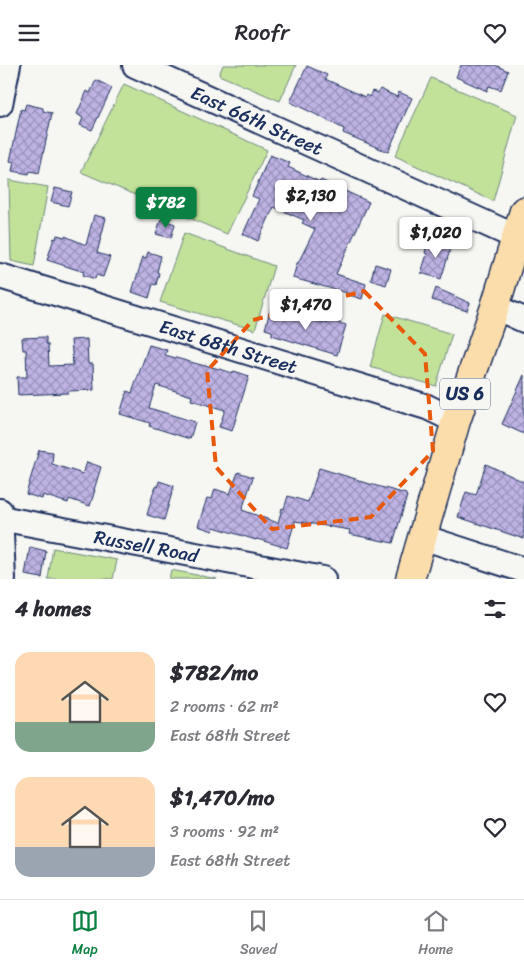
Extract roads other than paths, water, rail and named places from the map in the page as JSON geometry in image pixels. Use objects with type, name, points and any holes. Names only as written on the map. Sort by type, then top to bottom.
[{"type":"main road","name":"US 6","points":[[410,579],[456,421],[495,307],[524,211]]},
{"type":"street","points":[[0,104],[8,65]]},
{"type":"street","name":"East 66th Street","points":[[135,65],[516,237]]},
{"type":"street","name":"East 68th Street","points":[[0,276],[427,407],[456,421]]},
{"type":"street","points":[[495,307],[524,320]]},
{"type":"street","points":[[0,511],[3,579]]},
{"type":"street","name":"Russell Road","points":[[0,518],[322,579]]},
{"type":"street","points":[[422,537],[524,569]]}]
